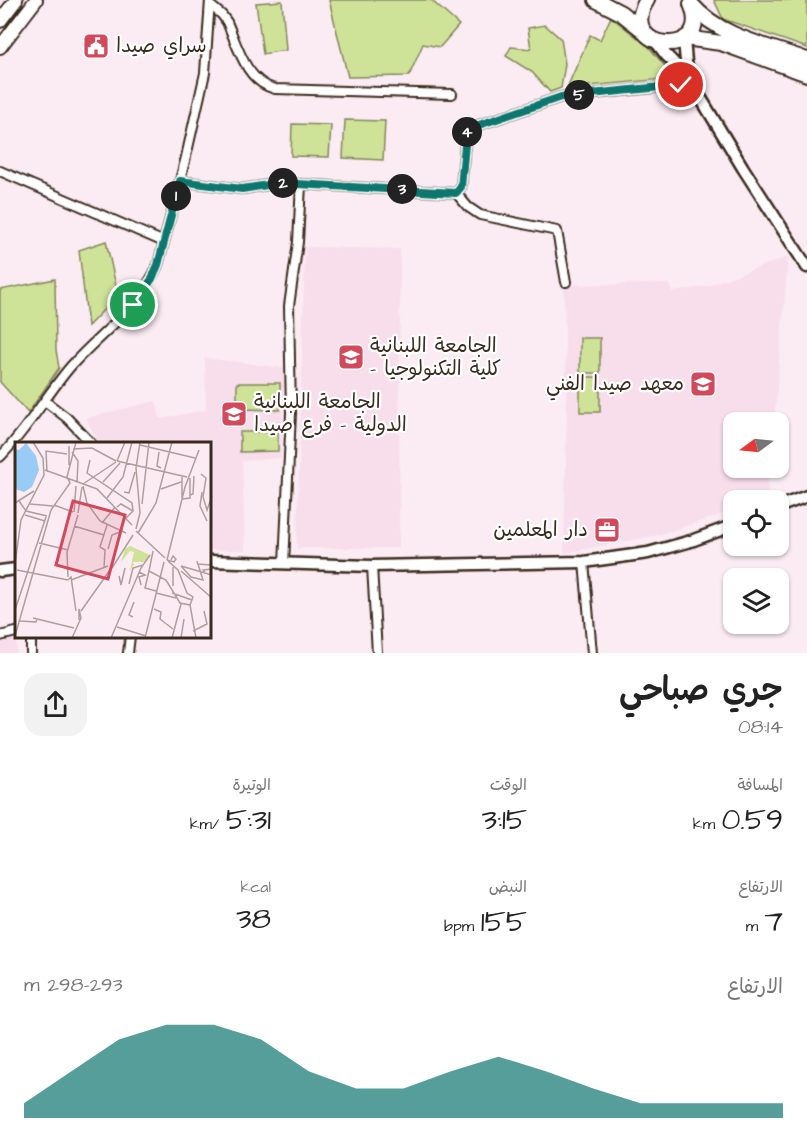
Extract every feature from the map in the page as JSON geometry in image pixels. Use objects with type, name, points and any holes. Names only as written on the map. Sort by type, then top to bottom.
[{"type":"highway","points":[[596,0],[621,13],[656,42],[672,44],[685,38],[694,24],[695,14],[690,2]]},
{"type":"highway","points":[[644,31],[641,15],[647,0]]},
{"type":"highway","points":[[690,2],[710,23],[724,30],[807,60]]},
{"type":"highway","points":[[685,38],[721,43],[807,74]]},
{"type":"main road","points":[[0,21],[16,0]]},
{"type":"main road","points":[[0,47],[36,0]]},
{"type":"street","points":[[210,3],[227,22],[251,73],[261,84],[268,87],[452,94]]},
{"type":"street","points":[[0,457],[13,444],[72,365],[121,319],[143,292],[158,265],[205,73],[210,3]]},
{"type":"street","points":[[685,38],[690,79]]},
{"type":"street","points":[[656,42],[690,79],[743,168],[807,267]]},
{"type":"street","points":[[456,193],[461,187],[466,134],[476,126],[561,97],[673,86],[690,79]]},
{"type":"street","points":[[0,171],[164,242]]},
{"type":"street","points":[[180,181],[242,189],[274,183],[456,193],[468,207],[480,215],[557,231],[566,282]]},
{"type":"street","points":[[284,564],[291,412],[289,306],[298,242],[302,184]]},
{"type":"street","points":[[45,400],[67,418],[90,442]]},
{"type":"street","points":[[789,503],[807,496]]},
{"type":"street","points":[[212,561],[372,566],[584,562],[648,553],[686,543],[723,529]]},
{"type":"street","points":[[584,562],[592,653]]},
{"type":"street","points":[[372,566],[377,653]]},
{"type":"street","points":[[0,571],[15,569]]},
{"type":"street","points":[[0,636],[15,632]]},
{"type":"street","points":[[128,653],[130,638]]},
{"type":"shaded area","name":"الجامعة اللبنانية - كلية التكنولوجيا","points":[[305,247],[400,249],[399,548],[297,548]]},
{"type":"shaded area","name":"معهد صيدا الفني","points":[[788,257],[775,412],[723,412],[723,478],[768,478],[768,490],[723,490],[723,514],[658,535],[564,553],[567,418],[564,285],[669,284],[673,292],[704,287]]},
{"type":"shaded area","name":"الجامعة اللبنانية الدولية - فرع صيدا","points":[[205,358],[284,368],[281,458],[242,461],[245,550],[212,550],[212,442],[98,442],[86,418],[156,401],[160,419],[206,410]]},
{"type":"shaded area","points":[[15,636],[16,653],[0,653],[0,641]]},
{"type":"green space","points":[[329,0],[431,0],[459,25],[440,47],[423,44],[409,76],[348,77]]},
{"type":"green space","points":[[714,0],[807,0],[807,48],[723,19]]},
{"type":"green space","points":[[282,1],[286,50],[263,54],[256,3]]},
{"type":"green space","points":[[611,17],[648,46],[675,78],[567,88],[590,35],[600,40]]},
{"type":"green space","points":[[545,25],[561,39],[565,64],[561,88],[550,92],[532,72],[506,56],[511,47],[531,49],[528,28]]},
{"type":"green space","points":[[345,120],[385,121],[383,160],[343,158]]},
{"type":"green space","points":[[292,124],[331,125],[329,157],[291,156]]},
{"type":"green space","points":[[106,241],[118,295],[88,326],[79,250]]},
{"type":"green space","points":[[55,279],[56,350],[59,368],[28,413],[0,382],[0,290]]},
{"type":"green space","points":[[580,338],[600,338],[600,373],[580,373]]},
{"type":"green space","points":[[580,377],[600,377],[600,412],[580,412]]},
{"type":"green space","points":[[237,383],[280,383],[280,410],[237,409]]},
{"type":"green space","points":[[240,432],[278,432],[278,451],[240,452]]},
{"type":"place","name":"سراي صيدا","points":[[96,46]]},
{"type":"place","name":"الجامعة اللبنانية - كلية التكنولوجيا","points":[[351,357]]},
{"type":"place","name":"معهد صيدا الفني","points":[[703,384]]},
{"type":"place","name":"الجامعة اللبنانية الدولية - فرع صيدا","points":[[234,414]]},
{"type":"place","name":"دار المعلمين","points":[[607,530]]},
{"type":"route","points":[[133,305],[152,279],[158,265],[180,181],[242,189],[280,183],[456,193],[461,187],[466,134],[476,126],[561,97],[681,85]]}]
